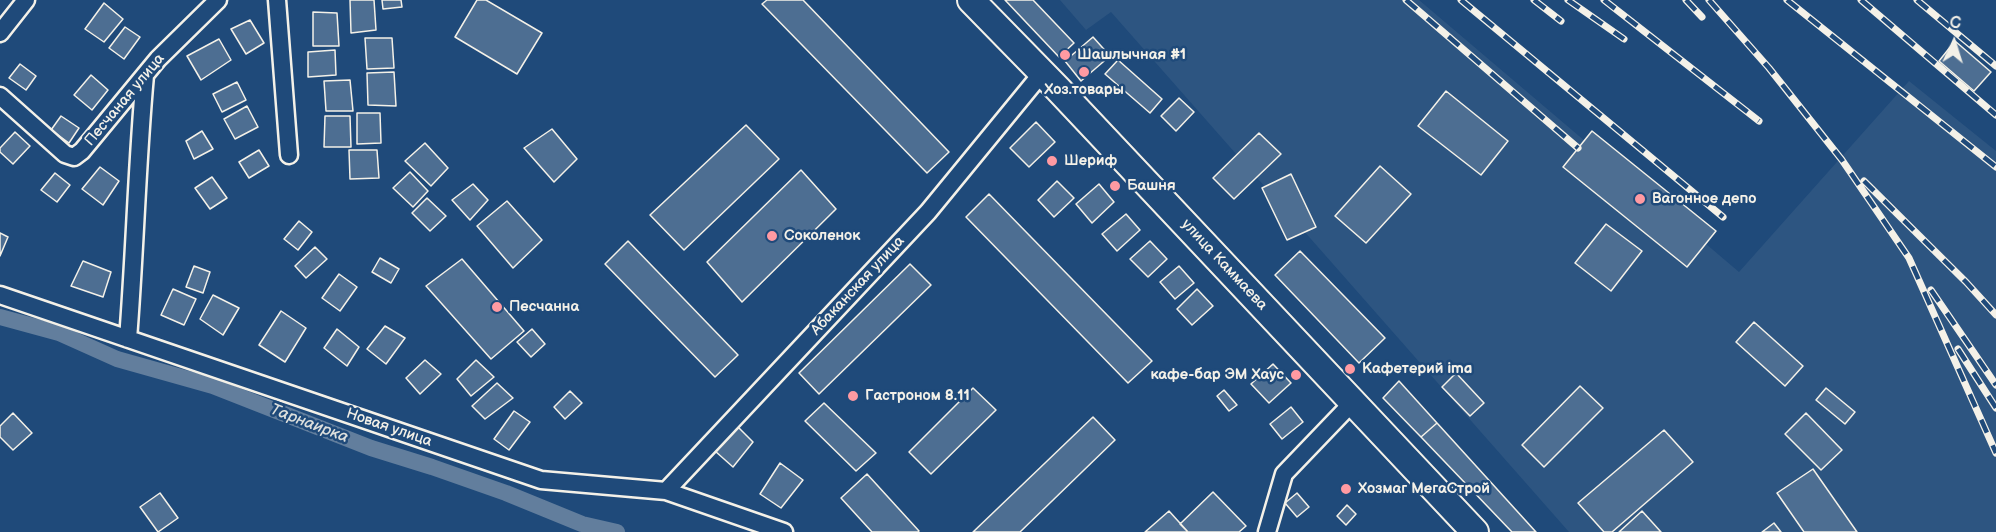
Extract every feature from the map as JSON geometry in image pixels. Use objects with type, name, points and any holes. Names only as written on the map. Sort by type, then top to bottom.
[{"type":"main road","name":"улица Каммаева","points":[[952,0],[1037,78]]},
{"type":"main road","name":"улица Каммаева","points":[[972,0],[1037,78],[1347,408],[1475,532]]},
{"type":"main road","name":"улица Каммаева","points":[[1347,408],[1451,532]]},
{"type":"street","points":[[0,33],[26,0]]},
{"type":"street","name":"Песчаная улица","points":[[0,96],[65,154],[74,157],[82,151],[158,59],[218,0]]},
{"type":"street","points":[[277,0],[289,155]]},
{"type":"street","points":[[128,339],[135,248],[139,139],[146,75]]},
{"type":"street","name":"Абаканская улица","points":[[666,491],[928,212],[1037,78]]},
{"type":"street","name":"Новая улица","points":[[0,295],[541,480],[666,491],[784,532]]},
{"type":"street","points":[[1266,532],[1284,474],[1347,408]]},
{"type":"shaded area","points":[[1060,0],[1419,0],[1739,272],[1909,81],[1996,151],[1996,532],[1569,532],[1111,12],[1086,30]]},
{"type":"building","points":[[350,0],[374,0],[376,30],[351,33]]},
{"type":"building","points":[[382,0],[401,0],[402,7],[383,9]]},
{"type":"building","points":[[477,0],[486,0],[542,33],[517,74],[455,37]]},
{"type":"building","points":[[767,0],[803,0],[949,152],[927,173],[762,4]]},
{"type":"building","points":[[1005,0],[1033,0],[1074,43],[1059,57]]},
{"type":"building","points":[[104,3],[123,19],[104,42],[85,29]]},
{"type":"building","points":[[313,12],[337,13],[339,46],[313,46]]},
{"type":"building","points":[[250,20],[264,43],[246,54],[231,29]]},
{"type":"building","points":[[125,27],[140,37],[124,59],[109,48]]},
{"type":"building","points":[[1093,37],[1110,56],[1081,81],[1065,61]]},
{"type":"building","points":[[365,38],[392,38],[394,68],[367,69]]},
{"type":"building","points":[[219,39],[231,60],[201,80],[187,56]]},
{"type":"building","points":[[1955,41],[1991,72],[1974,91],[1939,61]]},
{"type":"building","points":[[335,50],[336,75],[308,77],[308,52]]},
{"type":"building","points":[[1118,60],[1162,99],[1150,113],[1105,74]]},
{"type":"building","points":[[20,64],[36,76],[26,90],[9,78]]},
{"type":"building","points":[[394,72],[396,106],[368,105],[367,73]]},
{"type":"building","points":[[91,75],[108,90],[92,110],[74,95]]},
{"type":"building","points":[[350,80],[353,111],[326,111],[324,81]]},
{"type":"building","points":[[237,82],[246,100],[222,112],[213,94]]},
{"type":"building","points":[[1446,91],[1508,141],[1481,175],[1418,126]]},
{"type":"building","points":[[1179,98],[1194,112],[1176,131],[1161,116]]},
{"type":"building","points":[[247,106],[258,127],[235,139],[224,119]]},
{"type":"building","points":[[357,113],[380,113],[381,143],[357,144]]},
{"type":"building","points":[[61,116],[79,128],[69,143],[51,130]]},
{"type":"building","points":[[325,116],[350,116],[351,147],[324,147]]},
{"type":"building","points":[[1036,122],[1055,142],[1029,167],[1010,148]]},
{"type":"building","points":[[746,125],[779,159],[684,250],[650,215]]},
{"type":"building","points":[[552,129],[577,159],[554,182],[524,148]]},
{"type":"building","points":[[202,131],[213,149],[194,159],[186,141]]},
{"type":"building","name":"Вагонное депо","points":[[1592,131],[1716,231],[1687,267],[1563,167]]},
{"type":"building","points":[[15,132],[30,146],[13,164],[0,152],[0,148]]},
{"type":"building","points":[[1259,133],[1281,154],[1234,199],[1213,178]]},
{"type":"building","points":[[425,143],[448,168],[431,186],[405,161]]},
{"type":"building","points":[[259,150],[269,166],[249,178],[239,162]]},
{"type":"building","points":[[349,150],[377,150],[379,178],[350,179]]},
{"type":"building","points":[[1380,166],[1411,194],[1366,243],[1335,216]]},
{"type":"building","points":[[100,167],[119,181],[103,205],[82,189]]},
{"type":"building","name":"Соколенок","points":[[801,170],[836,209],[742,302],[707,262]]},
{"type":"building","points":[[410,172],[428,191],[413,207],[393,188]]},
{"type":"building","points":[[55,173],[70,185],[57,202],[41,190]]},
{"type":"building","points":[[1291,174],[1316,227],[1287,240],[1262,188]]},
{"type":"building","points":[[212,177],[227,198],[210,209],[195,188]]},
{"type":"building","points":[[1057,181],[1074,198],[1054,217],[1038,200]]},
{"type":"building","points":[[473,184],[488,200],[470,220],[452,200]]},
{"type":"building","points":[[1099,184],[1114,202],[1092,223],[1076,204]]},
{"type":"building","points":[[989,194],[1152,361],[1128,383],[966,217]]},
{"type":"building","points":[[427,198],[446,216],[430,231],[412,213]]},
{"type":"building","points":[[507,201],[542,240],[513,268],[477,226]]},
{"type":"building","points":[[1126,214],[1140,230],[1117,251],[1102,234]]},
{"type":"building","points":[[299,221],[312,232],[298,250],[284,239]]},
{"type":"building","points":[[1606,224],[1642,251],[1611,291],[1575,263]]},
{"type":"building","points":[[0,233],[8,237],[0,256]]},
{"type":"building","points":[[628,241],[738,355],[715,377],[605,264]]},
{"type":"building","points":[[1150,241],[1167,259],[1148,277],[1130,259]]},
{"type":"building","points":[[315,247],[327,259],[306,278],[295,266]]},
{"type":"building","points":[[1300,251],[1385,338],[1359,363],[1275,275]]},
{"type":"building","points":[[380,258],[399,269],[391,283],[372,272]]},
{"type":"building","points":[[462,259],[524,331],[491,359],[426,286]]},
{"type":"building","points":[[83,261],[111,272],[103,297],[71,286]]},
{"type":"building","points":[[910,264],[931,285],[819,394],[799,373]]},
{"type":"building","points":[[194,266],[210,272],[203,293],[186,287]]},
{"type":"building","points":[[1179,266],[1194,283],[1175,299],[1160,282]]},
{"type":"building","points":[[339,274],[357,287],[340,311],[322,298]]},
{"type":"building","points":[[173,289],[196,299],[184,325],[161,315]]},
{"type":"building","points":[[1197,289],[1213,306],[1192,325],[1177,309]]},
{"type":"building","points":[[213,295],[239,308],[223,335],[200,319]]},
{"type":"building","points":[[281,311],[306,328],[285,362],[259,345]]},
{"type":"building","points":[[1754,322],[1803,366],[1785,386],[1736,342]]},
{"type":"building","points":[[385,326],[405,338],[386,364],[367,349]]},
{"type":"building","points":[[337,329],[359,347],[347,366],[324,348]]},
{"type":"building","points":[[532,329],[545,344],[531,357],[517,342]]},
{"type":"building","points":[[425,360],[441,374],[420,394],[406,378]]},
{"type":"building","points":[[476,360],[494,377],[471,396],[457,379]]},
{"type":"building","points":[[1273,364],[1291,383],[1269,403],[1251,384]]},
{"type":"building","points":[[1456,373],[1484,403],[1470,416],[1442,387]]},
{"type":"building","points":[[1399,381],[1437,423],[1421,437],[1383,398]]},
{"type":"building","points":[[497,383],[513,398],[485,419],[472,406]]},
{"type":"building","points":[[1580,386],[1603,408],[1544,467],[1522,445]]},
{"type":"building","points":[[973,388],[996,410],[931,474],[909,452]]},
{"type":"building","points":[[1826,388],[1855,412],[1845,424],[1816,400]]},
{"type":"building","points":[[1224,390],[1237,405],[1229,411],[1217,396]]},
{"type":"building","points":[[570,391],[582,403],[565,419],[554,407]]},
{"type":"building","points":[[824,403],[876,453],[856,471],[805,421]]},
{"type":"building","points":[[1291,407],[1303,422],[1282,439],[1270,424]]},
{"type":"building","points":[[514,411],[530,422],[509,450],[494,439]]},
{"type":"building","points":[[13,413],[32,433],[13,450],[0,437],[0,426]]},
{"type":"building","points":[[1806,413],[1842,450],[1821,470],[1785,434]]},
{"type":"building","points":[[1093,417],[1115,440],[1020,532],[973,532]]},
{"type":"building","points":[[1437,423],[1536,532],[1512,532],[1421,437]]},
{"type":"building","points":[[738,427],[753,442],[733,467],[715,451]]},
{"type":"building","points":[[1664,430],[1693,462],[1612,532],[1604,532],[1578,503]]},
{"type":"building","points":[[780,463],[803,480],[781,508],[760,494]]},
{"type":"building","points":[[1813,469],[1857,532],[1804,532],[1777,493]]},
{"type":"building","points":[[867,474],[918,532],[872,532],[841,498]]},
{"type":"building","points":[[1213,492],[1246,526],[1239,532],[1188,532],[1180,524]]},
{"type":"building","points":[[160,493],[178,518],[158,532],[140,507]]},
{"type":"building","points":[[1297,493],[1309,507],[1297,517],[1285,503]]},
{"type":"building","points":[[1347,505],[1356,514],[1346,525],[1337,516]]},
{"type":"building","points":[[1169,511],[1188,532],[1145,532]]},
{"type":"building","points":[[1642,511],[1661,532],[1619,532]]},
{"type":"building","points":[[1774,523],[1781,532],[1762,532]]},
{"type":"waterway","name":"Тарнаирка","points":[[0,317],[59,333],[117,359],[213,386],[371,448],[506,493],[582,524],[617,532]]},
{"type":"railway","points":[[1406,0],[1578,148]]},
{"type":"railway","points":[[1461,0],[1723,217]]},
{"type":"railway","points":[[1534,0],[1561,21]]},
{"type":"railway","points":[[1568,0],[1624,39]]},
{"type":"railway","points":[[1604,0],[1759,121]]},
{"type":"railway","points":[[1686,0],[1702,17]]},
{"type":"railway","points":[[1709,0],[1769,68],[1842,160],[1909,258],[1996,453]]},
{"type":"railway","points":[[1787,0],[1996,167]]},
{"type":"railway","points":[[1861,0],[1996,115]]},
{"type":"railway","points":[[1917,0],[1996,66]]},
{"type":"railway","points":[[1864,181],[1996,315]]},
{"type":"railway","points":[[1931,290],[1996,385]]},
{"type":"railway","points":[[1958,349],[1996,408]]},
{"type":"place","name":"Шашлычная #1","points":[[1065,55]]},
{"type":"place","name":"Хоз.товары","points":[[1084,72]]},
{"type":"place","name":"Шериф","points":[[1052,161]]},
{"type":"place","name":"Башня","points":[[1115,186]]},
{"type":"place","name":"Вагонное депо","points":[[1640,199]]},
{"type":"place","name":"Соколенок","points":[[772,236]]},
{"type":"place","name":"Песчанна","points":[[497,307]]},
{"type":"place","name":"Кафетерий ima","points":[[1350,369]]},
{"type":"place","name":"кафе-бар ЭМ Хаус","points":[[1296,375]]},
{"type":"place","name":"Гастроном 8.11","points":[[853,396]]},
{"type":"place","name":"Хозмаг МегаСтрой","points":[[1346,489]]}]
